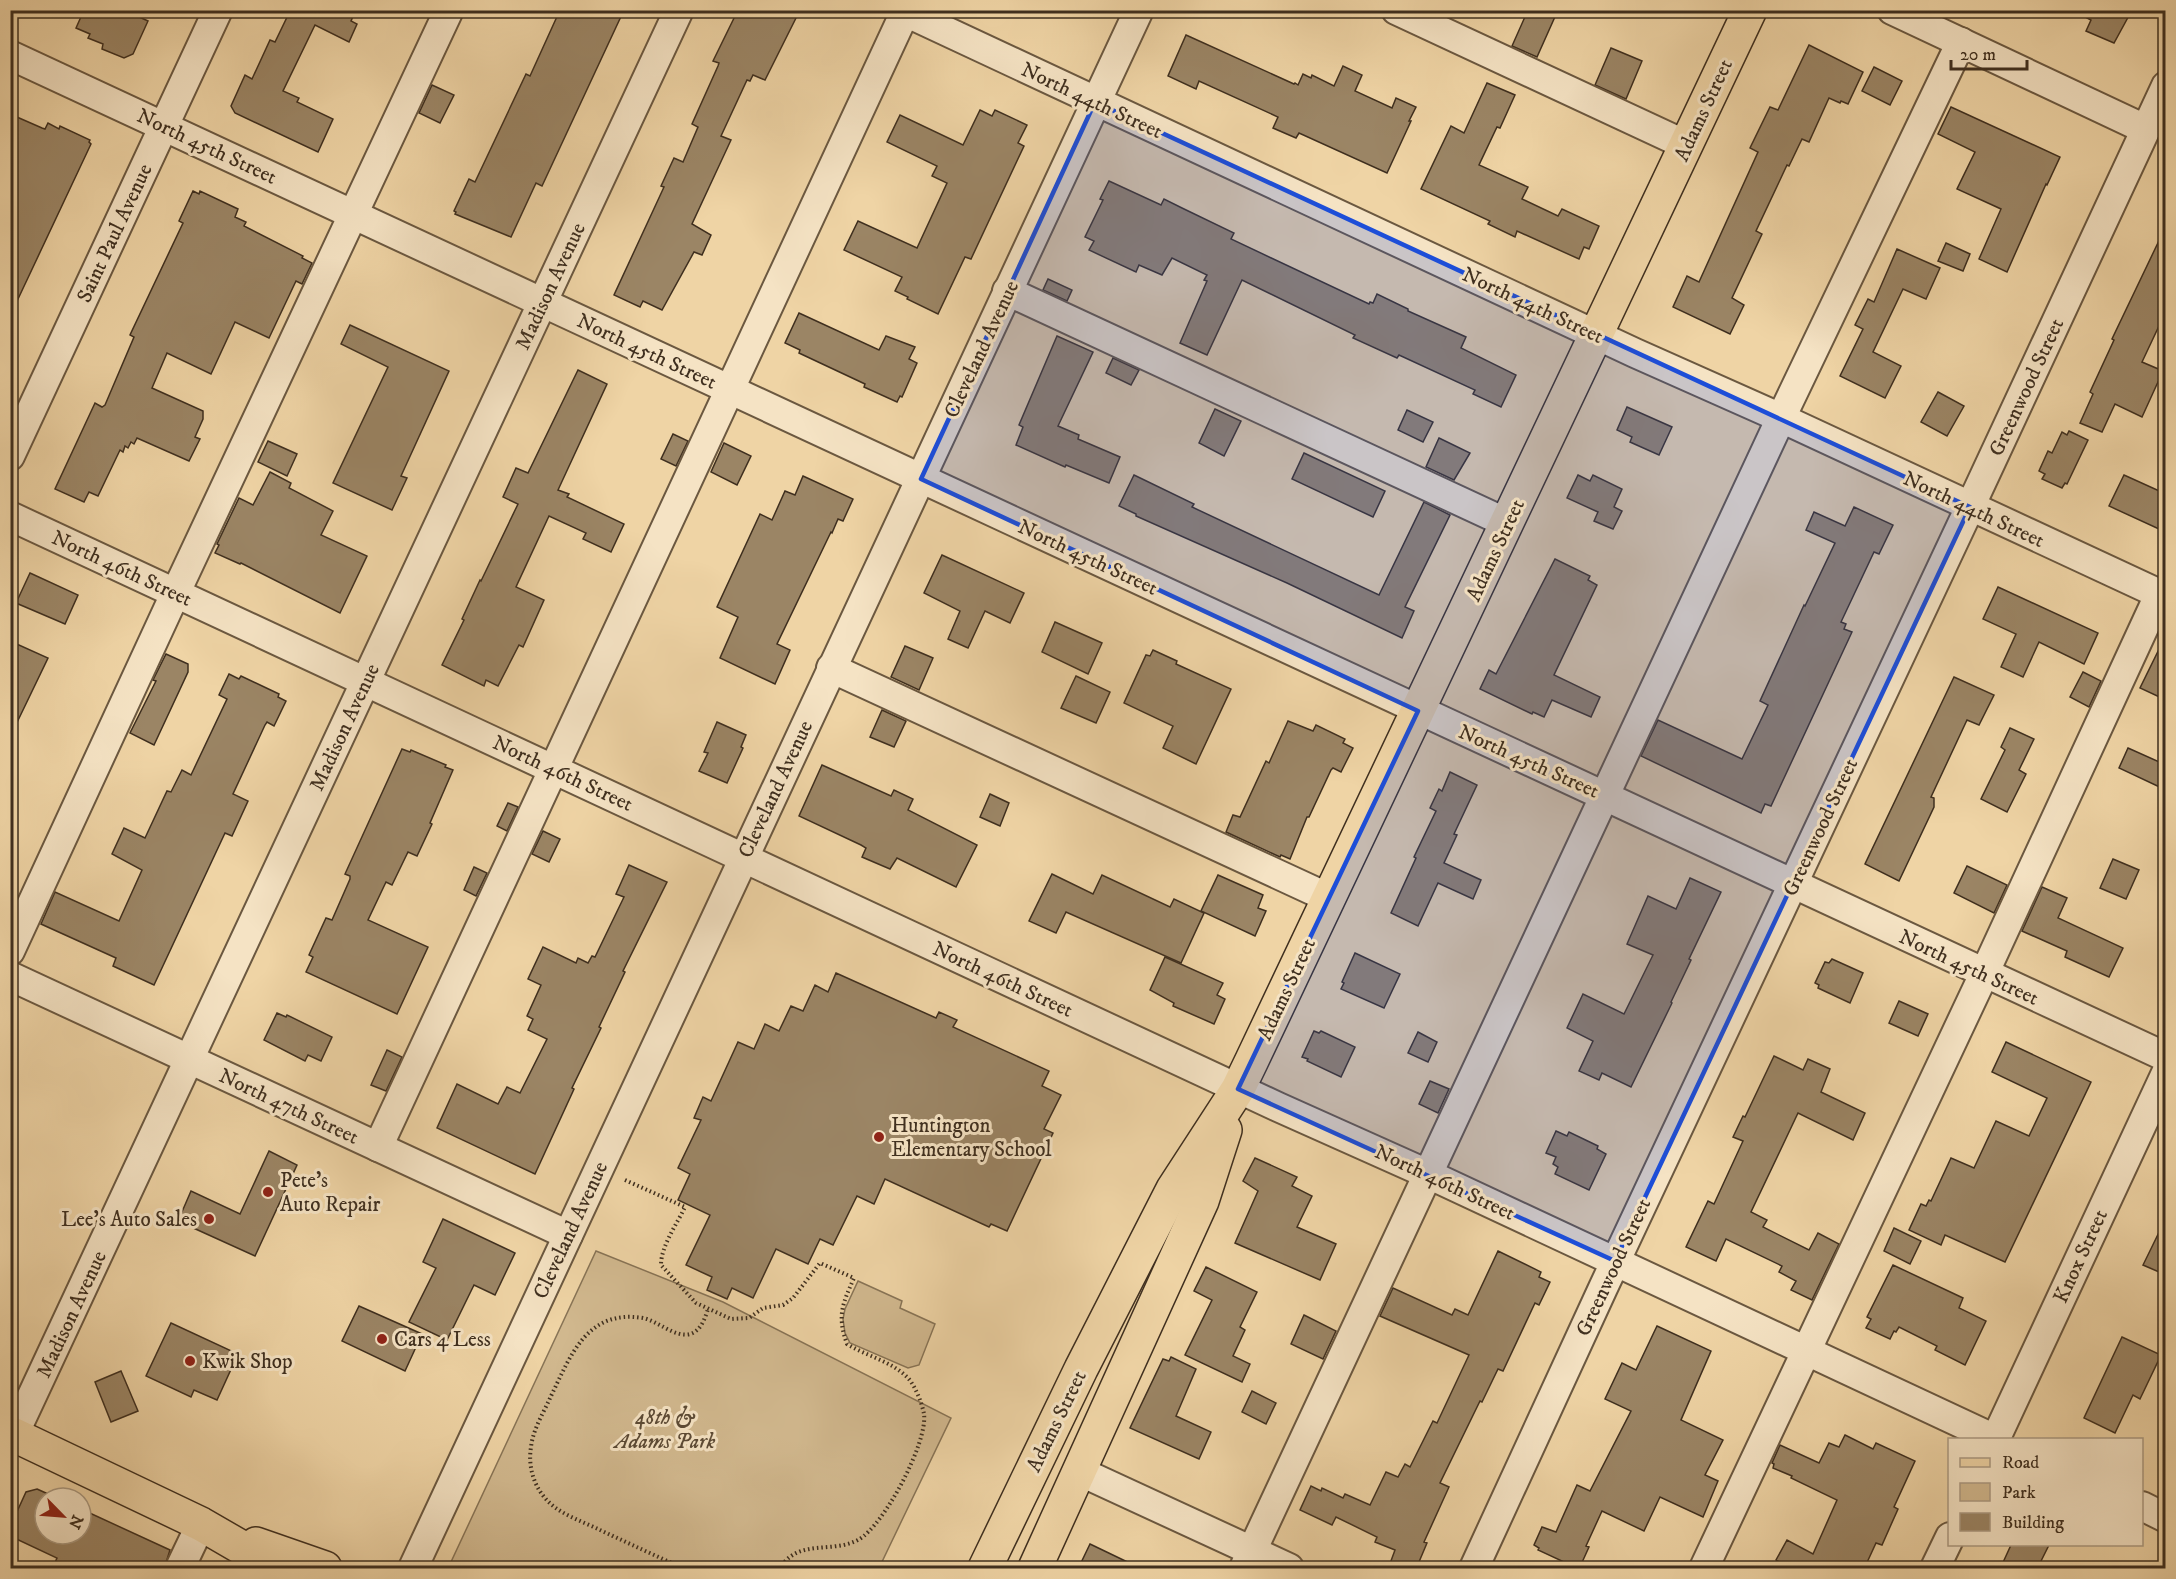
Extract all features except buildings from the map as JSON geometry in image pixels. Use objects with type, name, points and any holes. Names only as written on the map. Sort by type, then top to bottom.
[{"type":"main road","name":"Adams Street","points":[[1035,1569],[1081,1472],[1202,1200],[1238,1089],[1750,10]]},
{"type":"main road","name":"Adams Street","points":[[986,1569],[1083,1363],[1173,1189],[1238,1089]]},
{"type":"main road","points":[[12,1437],[201,1524],[325,1569]]},
{"type":"main road","points":[[201,1524],[277,1569]]},
{"type":"street","name":"Saint Paul Avenue","points":[[10,456],[218,10]]},
{"type":"street","points":[[10,951],[449,10]]},
{"type":"street","name":"Madison Avenue","points":[[12,1437],[679,10]]},
{"type":"street","name":"Cleveland Avenue","points":[[413,1569],[1139,10]]},
{"type":"street","points":[[1396,10],[1686,145]]},
{"type":"street","points":[[1892,10],[2145,129]]},
{"type":"street","points":[[378,1147],[731,390],[904,11]]},
{"type":"street","name":"North 44th Street","points":[[904,11],[1095,102],[2162,596]]},
{"type":"street","points":[[1248,1560],[1781,418],[1961,42]]},
{"type":"street","name":"North 45th Street","points":[[10,55],[2166,1057]]},
{"type":"street","name":"Greenwood Street","points":[[1474,1569],[2164,92]]},
{"type":"street","points":[[1007,291],[1507,524]]},
{"type":"street","name":"North 46th Street","points":[[10,516],[1238,1089],[1430,1174],[1994,1438]]},
{"type":"street","points":[[1704,1569],[2162,596]]},
{"type":"street","points":[[831,668],[1329,898]]},
{"type":"street","name":"North 47th Street","points":[[10,976],[568,1235]]},
{"type":"street","name":"Knox Street","points":[[1996,1438],[2166,1073]]},
{"type":"street","points":[[1081,1472],[1248,1560],[1289,1569]]},
{"type":"street","points":[[2143,1506],[2166,1518]]},
{"type":"street","points":[[180,1569],[201,1524]]},
{"type":"street","points":[[1935,1569],[1948,1541]]},
{"type":"path","points":[[625,1180],[685,1207],[668,1242],[661,1265],[690,1298],[730,1319],[749,1318],[763,1308],[783,1305],[793,1298],[820,1263],[854,1278],[843,1303],[840,1326],[847,1344],[897,1369],[908,1378],[917,1394],[924,1414],[922,1439],[899,1487],[874,1528],[858,1540],[840,1545],[804,1549],[784,1561],[780,1569]]},
{"type":"path","points":[[683,1569],[564,1513],[546,1500],[534,1481],[529,1456],[535,1430],[574,1348],[585,1334],[609,1320],[626,1317],[644,1318],[672,1330],[691,1334],[700,1327],[708,1309]]},
{"type":"highlighted area","points":[[1095,102],[1970,507],[1615,1261],[1238,1089],[1418,711],[921,479]]},
{"type":"green space","name":"48th & Adams Park","points":[[596,1251],[723,1302],[951,1418],[879,1568],[451,1568],[451,1562]]},
{"type":"green space","points":[[858,1281],[902,1301],[900,1308],[935,1324],[919,1365],[908,1368],[850,1343],[845,1333],[843,1319],[845,1309]]},
{"type":"place","name":"Huntington Elementary School","points":[[879,1137]]},
{"type":"place","name":"Pete's Auto Repair","points":[[268,1192]]},
{"type":"place","name":"Lee's Auto Sales","points":[[209,1219]]},
{"type":"place","name":"Cars 4 Less","points":[[382,1339]]},
{"type":"place","name":"Kwik Shop","points":[[190,1361]]}]
